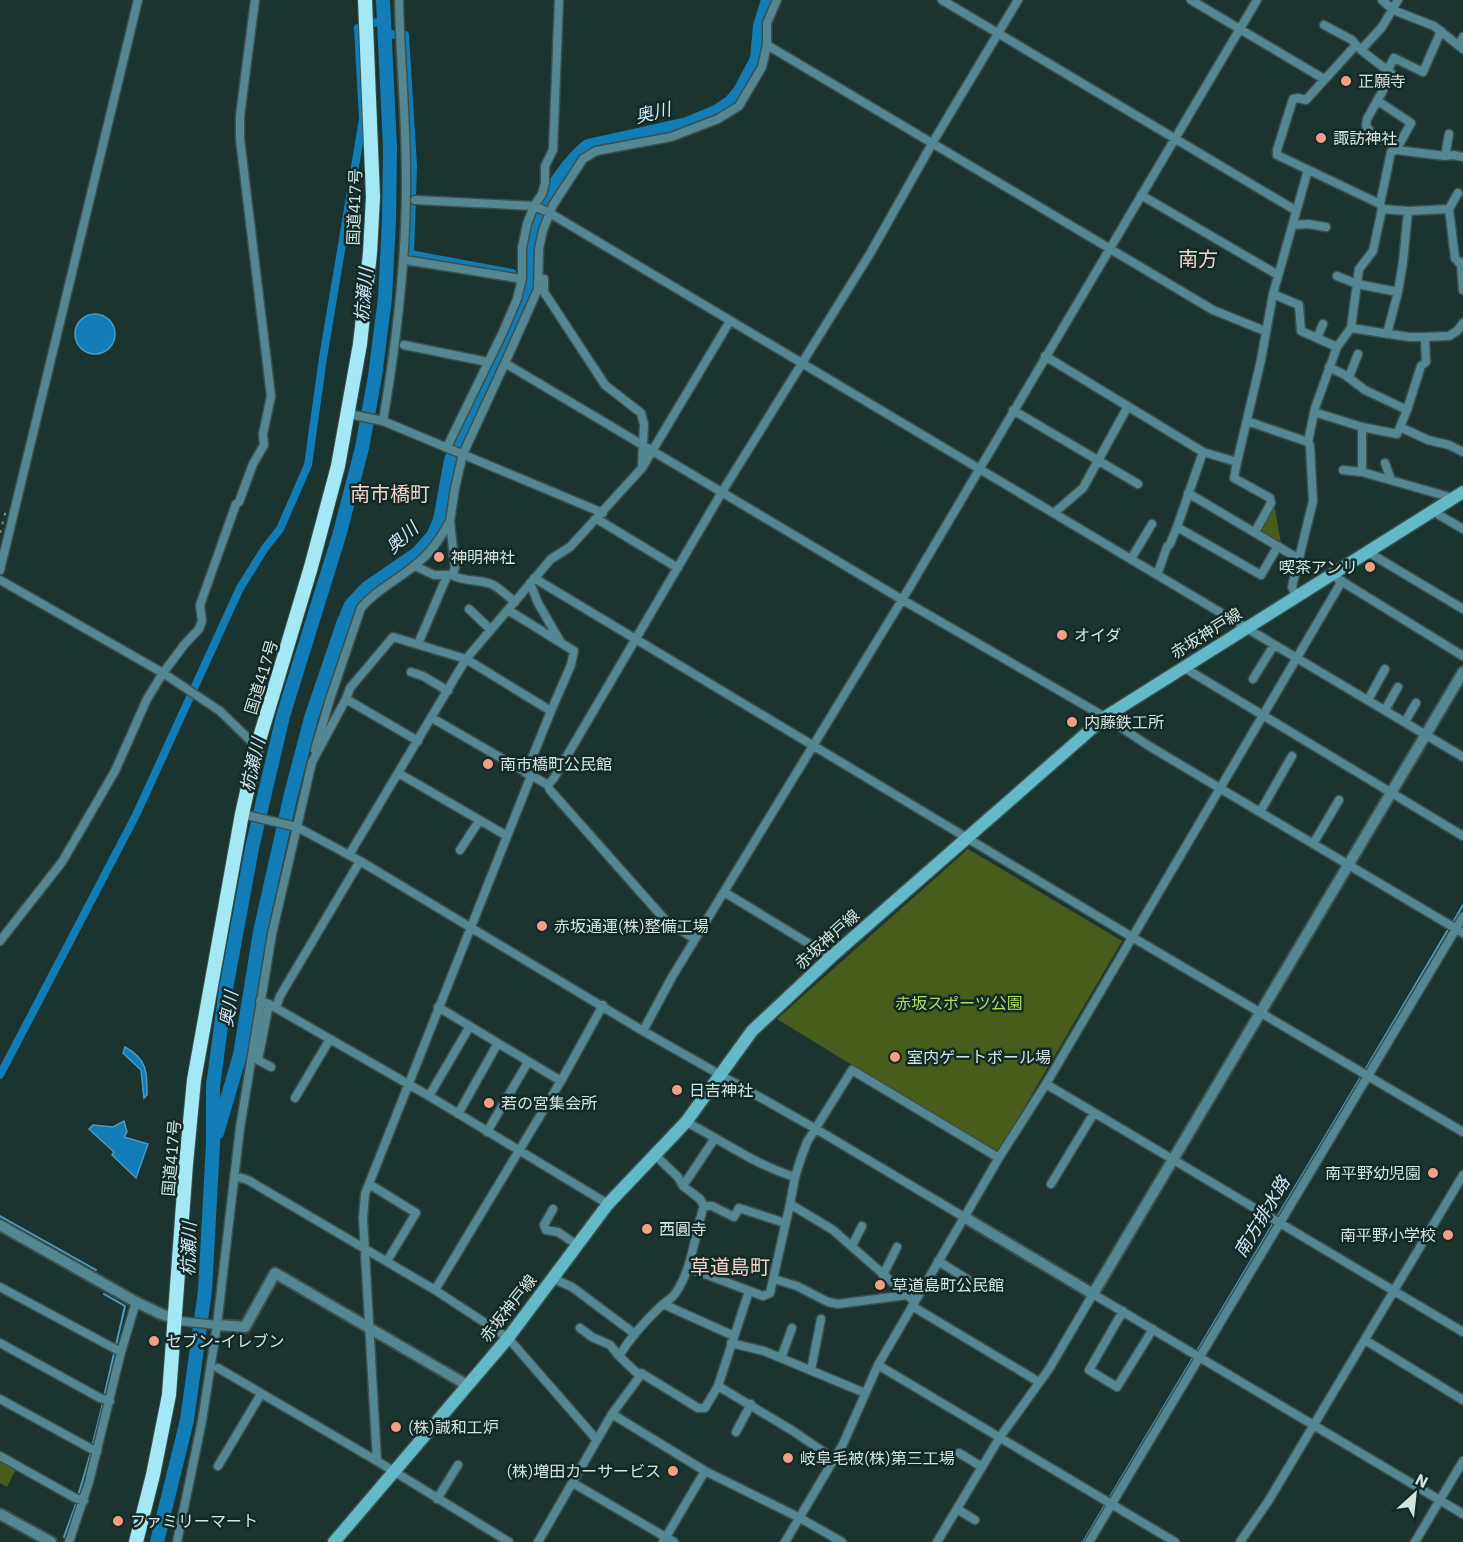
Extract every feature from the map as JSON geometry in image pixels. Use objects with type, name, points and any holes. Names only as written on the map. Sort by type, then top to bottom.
[{"type":"highway","name":"国道417号","points":[[136,1542],[153,1475],[169,1395],[177,1319],[194,1080],[257,747],[311,567],[351,414],[370,253],[373,197],[365,0]]},
{"type":"main road","name":"赤坂神戸線","points":[[334,1542],[508,1338],[608,1204],[686,1122],[752,1031],[831,957],[965,837],[1105,717],[1458,495]]},
{"type":"street","points":[[0,570],[138,0]]},
{"type":"street","points":[[0,941],[62,862],[115,771],[147,699],[163,673],[199,629],[202,621],[200,605],[236,504],[239,502],[253,464],[264,445],[271,396],[240,138],[240,117],[255,0]]},
{"type":"street","points":[[382,420],[405,260],[406,174],[399,0]]},
{"type":"street","points":[[447,447],[512,310],[522,279],[522,248],[527,224],[542,194],[545,183],[545,166],[553,150],[559,0]]},
{"type":"street","points":[[418,644],[449,575],[456,568],[450,521],[462,454],[538,289],[539,249],[549,213],[567,181],[583,159],[596,151],[671,137],[718,119],[738,106],[762,67],[768,45],[767,23],[777,0]]},
{"type":"street","points":[[942,0],[1295,210]]},
{"type":"street","points":[[548,785],[722,492],[871,252],[933,142],[1018,0]]},
{"type":"street","points":[[1191,0],[1324,79]]},
{"type":"street","points":[[643,1031],[672,977],[901,599],[1257,0]]},
{"type":"street","points":[[1382,0],[1393,10],[1441,31],[1462,44]]},
{"type":"street","points":[[1398,0],[1382,27],[1324,79],[1306,100],[1293,99],[1277,155],[1381,207],[1408,211],[1449,209]]},
{"type":"street","points":[[1324,25],[1352,40],[1392,74],[1367,120],[1366,126],[1371,132],[1394,146],[1396,150],[1454,155],[1463,158]]},
{"type":"street","points":[[1394,58],[1421,75],[1441,31]]},
{"type":"street","points":[[768,45],[1214,310],[1265,331]]},
{"type":"street","points":[[1388,69],[1396,49]]},
{"type":"street","points":[[1296,596],[1292,587],[1314,501],[1308,442],[1314,412],[1337,347],[1351,328],[1359,269],[1373,251],[1391,152],[1396,150],[1411,123],[1378,101]]},
{"type":"street","points":[[1445,156],[1449,134]]},
{"type":"street","points":[[1255,532],[1271,503],[1270,498],[1234,478],[1273,294],[1308,170]]},
{"type":"street","points":[[1458,193],[1449,209],[1455,258],[1462,264],[1463,290]]},
{"type":"street","points":[[1141,195],[1278,275]]},
{"type":"street","points":[[415,200],[534,206],[549,213],[1463,757]]},
{"type":"street","points":[[1387,334],[1402,271],[1408,211]]},
{"type":"street","points":[[1293,225],[1308,224],[1326,227]]},
{"type":"street","points":[[405,260],[522,279]]},
{"type":"street","points":[[539,275],[544,278],[544,292],[605,385],[641,413],[644,424],[642,468]]},
{"type":"street","points":[[1337,276],[1357,284],[1398,292]]},
{"type":"street","points":[[1273,294],[1299,305],[1301,330],[1337,347]]},
{"type":"street","points":[[349,855],[466,659],[551,559],[570,546],[600,516],[642,468],[730,321]]},
{"type":"street","points":[[1351,328],[1409,337],[1449,336],[1463,323]]},
{"type":"street","points":[[1317,338],[1323,324]]},
{"type":"street","points":[[1314,412],[1362,427],[1397,434],[1421,366],[1426,362],[1425,337]]},
{"type":"street","points":[[404,345],[488,362]]},
{"type":"street","points":[[1349,377],[1358,354]]},
{"type":"street","points":[[1045,356],[1203,452],[1237,462]]},
{"type":"street","points":[[505,363],[901,599],[1105,717],[1121,729],[1458,930]]},
{"type":"street","points":[[1329,367],[1349,377],[1365,390],[1407,410]]},
{"type":"street","points":[[1054,513],[1083,488],[1128,406]]},
{"type":"street","points":[[1013,410],[1138,484]]},
{"type":"street","points":[[351,414],[382,420],[600,516],[678,568]]},
{"type":"street","points":[[1247,421],[1308,442]]},
{"type":"street","points":[[1362,427],[1362,472]]},
{"type":"street","points":[[1400,427],[1463,452]]},
{"type":"street","points":[[1157,575],[1177,527],[1203,452]]},
{"type":"street","points":[[1385,463],[1391,480]]},
{"type":"street","points":[[1343,470],[1362,472],[1458,495]]},
{"type":"street","points":[[1188,493],[1299,559]]},
{"type":"street","points":[[1434,510],[1463,530]]},
{"type":"street","points":[[271,1067],[258,1060],[268,1004],[286,867],[293,826],[330,699],[361,608],[372,596],[415,566],[438,542],[450,521]]},
{"type":"street","points":[[1131,559],[1152,524]]},
{"type":"street","points":[[1177,527],[1261,575],[1278,546]]},
{"type":"street","points":[[1366,551],[1463,609]]},
{"type":"street","points":[[415,566],[434,575],[449,575],[463,581],[479,581],[493,585],[515,602]]},
{"type":"street","points":[[1330,574],[1463,656]]},
{"type":"street","points":[[0,580],[163,673],[220,711],[257,747]]},
{"type":"street","points":[[532,581],[1463,1132]]},
{"type":"street","points":[[532,581],[538,603],[561,644]]},
{"type":"street","points":[[785,1542],[834,1460],[878,1365],[913,1304],[999,1158],[1046,1084],[1342,581]]},
{"type":"street","points":[[469,609],[491,630]]},
{"type":"street","points":[[377,1461],[363,1218],[365,1194],[507,836],[574,651],[508,610]]},
{"type":"street","points":[[312,762],[350,688],[393,637],[466,659],[551,711]]},
{"type":"street","points":[[1252,679],[1274,645]]},
{"type":"street","points":[[1183,667],[1463,836]]},
{"type":"street","points":[[1368,700],[1385,669]]},
{"type":"street","points":[[411,672],[423,676],[448,691]]},
{"type":"street","points":[[937,1542],[1000,1437],[1039,1382],[1093,1294],[1463,672]]},
{"type":"street","points":[[1384,710],[1398,687]]},
{"type":"street","points":[[346,699],[418,741]]},
{"type":"street","points":[[1405,722],[1416,703]]},
{"type":"street","points":[[432,718],[548,785],[667,922],[696,939]]},
{"type":"street","points":[[1260,812],[1293,756]]},
{"type":"street","points":[[399,774],[507,836]]},
{"type":"street","points":[[1313,844],[1339,800]]},
{"type":"street","points":[[245,814],[293,826],[360,861],[643,1031],[816,1129],[1463,1514]]},
{"type":"street","points":[[460,850],[479,821]]},
{"type":"street","points":[[177,1542],[202,1421],[235,1176],[268,1004],[280,996],[360,861]]},
{"type":"street","points":[[724,892],[831,957]]},
{"type":"street","points":[[1089,1542],[1108,1502],[1277,1221],[1458,930],[1463,917]]},
{"type":"street","points":[[268,1004],[429,1096],[608,1204]]},
{"type":"street","points":[[435,1290],[561,1081],[603,1005]]},
{"type":"street","points":[[438,1007],[561,1081]]},
{"type":"street","points":[[429,1096],[470,1026]]},
{"type":"street","points":[[295,1098],[330,1039]]},
{"type":"street","points":[[458,1114],[498,1043]]},
{"type":"street","points":[[487,1132],[528,1062]]},
{"type":"street","points":[[689,1268],[762,1296],[770,1293],[795,1177],[807,1142],[852,1070],[999,1158]]},
{"type":"street","points":[[1046,1084],[1463,1332]]},
{"type":"street","points":[[1051,1184],[1094,1113]]},
{"type":"street","points":[[686,1122],[742,1154],[795,1177]]},
{"type":"street","points":[[683,1186],[715,1138]]},
{"type":"street","points":[[619,1356],[635,1334],[663,1304],[674,1296],[689,1268],[704,1206],[700,1199],[683,1186],[678,1177],[656,1155]]},
{"type":"street","points":[[1240,1542],[1315,1425],[1463,1175]]},
{"type":"street","points":[[235,1176],[248,1180],[365,1248],[508,1338],[597,1440]]},
{"type":"street","points":[[369,1184],[416,1213],[387,1262]]},
{"type":"street","points":[[790,1204],[833,1230],[907,1295],[913,1304],[1039,1382]]},
{"type":"street","points":[[704,1206],[712,1206],[734,1217],[739,1208],[785,1223]]},
{"type":"street","points":[[553,1209],[544,1225],[546,1230],[558,1232],[577,1245]]},
{"type":"street","points":[[0,1225],[136,1302],[177,1319],[245,1327],[275,1273],[467,1385]]},
{"type":"street","points":[[852,1246],[862,1226]]},
{"type":"street","points":[[883,1275],[897,1247]]},
{"type":"street","points":[[939,1261],[967,1279]]},
{"type":"street","points":[[552,1278],[572,1287],[635,1334]]},
{"type":"street","points":[[774,1279],[797,1286],[828,1302],[838,1304],[907,1295]]},
{"type":"street","points":[[0,1287],[117,1351]]},
{"type":"street","points":[[580,1328],[592,1337],[610,1345],[640,1376],[641,1374],[698,1408],[705,1408],[718,1386],[749,1291]]},
{"type":"street","points":[[69,1542],[117,1351],[136,1302]]},
{"type":"street","points":[[663,1304],[733,1340],[866,1393]]},
{"type":"street","points":[[1123,1311],[1089,1370],[1117,1387],[1153,1329]]},
{"type":"street","points":[[811,1370],[821,1319]]},
{"type":"street","points":[[781,1358],[792,1328]]},
{"type":"street","points":[[1365,1340],[1463,1400]]},
{"type":"street","points":[[0,1343],[106,1400]]},
{"type":"street","points":[[878,1365],[1175,1542]]},
{"type":"street","points":[[218,1368],[509,1542]]},
{"type":"street","points":[[538,1542],[612,1414],[640,1376]]},
{"type":"street","points":[[718,1386],[751,1404],[834,1460]]},
{"type":"street","points":[[218,1466],[261,1394]]},
{"type":"street","points":[[0,1400],[93,1450]]},
{"type":"street","points":[[736,1432],[751,1404]]},
{"type":"street","points":[[612,1414],[705,1471],[800,1518],[842,1542]]},
{"type":"street","points":[[959,1453],[982,1467]]},
{"type":"street","points":[[0,1456],[80,1500]]},
{"type":"street","points":[[1415,1542],[1463,1461]]},
{"type":"street","points":[[438,1499],[458,1465]]},
{"type":"street","points":[[664,1539],[705,1471]]},
{"type":"street","points":[[573,1483],[664,1539],[674,1542]]},
{"type":"street","points":[[957,1509],[975,1520]]},
{"type":"street","points":[[0,1514],[38,1539],[51,1542]]},
{"type":"green space","points":[[1274,504],[1281,543],[1261,532]]},
{"type":"green space","name":"赤坂スポーツ公園","points":[[968,849],[1122,941],[997,1154],[777,1019]]},
{"type":"green space","points":[[0,1460],[16,1469],[7,1487],[0,1483]]},
{"type":"water","points":[[95,314],[109,320],[115,334],[109,348],[95,354],[81,348],[75,334],[81,320]]},
{"type":"water","points":[[125,1047],[138,1057],[145,1068],[147,1095],[144,1098],[141,1070],[123,1053]]},
{"type":"water","points":[[124,1121],[127,1132],[124,1137],[148,1144],[136,1178],[112,1155],[114,1152],[89,1129],[93,1125],[113,1127]]},
{"type":"waterway","name":"杭瀬川","points":[[157,1542],[187,1420],[205,1291],[213,1144],[213,1086],[226,989],[252,848],[283,716],[339,536],[362,448],[375,376],[385,298],[389,221],[390,148],[383,0]]},
{"type":"waterway","name":"奥川","points":[[217,1133],[240,1055],[260,932],[291,794],[311,718],[343,624],[351,605],[367,588],[418,553],[433,536],[440,520],[451,460],[522,311],[528,288],[531,235],[542,206],[572,161],[588,146],[687,124],[716,112],[731,102],[740,91],[757,59],[760,26],[768,0]]},
{"type":"waterway","points":[[373,23],[384,21]]},
{"type":"waterway","points":[[0,1075],[136,815],[240,588],[280,529],[308,465],[323,358],[363,119],[358,28]]},
{"type":"waterway","points":[[384,33],[396,35]]},
{"type":"waterway","points":[[405,35],[413,166],[410,254],[512,273]]},
{"type":"waterway","name":"南方排水路","points":[[1452,924],[1463,905]]},
{"type":"waterway","name":"南方排水路","points":[[1365,1070],[1449,928]]},
{"type":"waterway","name":"南方排水路","points":[[1277,1217],[1362,1075]]},
{"type":"waterway","points":[[0,1216],[96,1270]]},
{"type":"waterway","name":"南方排水路","points":[[1083,1542],[1274,1222]]},
{"type":"waterway","points":[[104,1294],[125,1306],[104,1397]]},
{"type":"waterway","points":[[92,1447],[103,1403]]},
{"type":"waterway","points":[[78,1496],[91,1452]]},
{"type":"waterway","points":[[64,1537],[77,1501]]},
{"type":"railway","points":[[0,533],[6,510]]},
{"type":"place","name":"正願寺","points":[[1346,81]]},
{"type":"place","name":"諏訪神社","points":[[1321,138]]},
{"type":"place","name":"神明神社","points":[[439,557]]},
{"type":"place","name":"喫茶アンリ","points":[[1370,567]]},
{"type":"place","name":"オイダ","points":[[1062,635]]},
{"type":"place","name":"内藤鉄工所","points":[[1072,722]]},
{"type":"place","name":"南市橋町公民館","points":[[488,764]]},
{"type":"place","name":"赤坂通運(株)整備工場","points":[[542,926]]},
{"type":"place","name":"室内ゲートボール場","points":[[895,1057]]},
{"type":"place","name":"日吉神社","points":[[677,1090]]},
{"type":"place","name":"若の宮集会所","points":[[489,1103]]},
{"type":"place","name":"南平野幼児園","points":[[1433,1173]]},
{"type":"place","name":"西圓寺","points":[[647,1229]]},
{"type":"place","name":"南平野小学校","points":[[1448,1235]]},
{"type":"place","name":"草道島町公民館","points":[[880,1285]]},
{"type":"place","name":"セブン-イレブン","points":[[154,1341]]},
{"type":"place","name":"(株)誠和工炉","points":[[396,1427]]},
{"type":"place","name":"岐阜毛被(株)第三工場","points":[[788,1458]]},
{"type":"place","name":"(株)増田カーサービス","points":[[673,1471]]},
{"type":"place","name":"ファミリーマート","points":[[118,1521]]},
{"type":"district","name":"南方","points":[[1198,259]]},
{"type":"district","name":"南市橋町","points":[[390,494]]},
{"type":"district","name":"草道島町","points":[[730,1267]]}]
